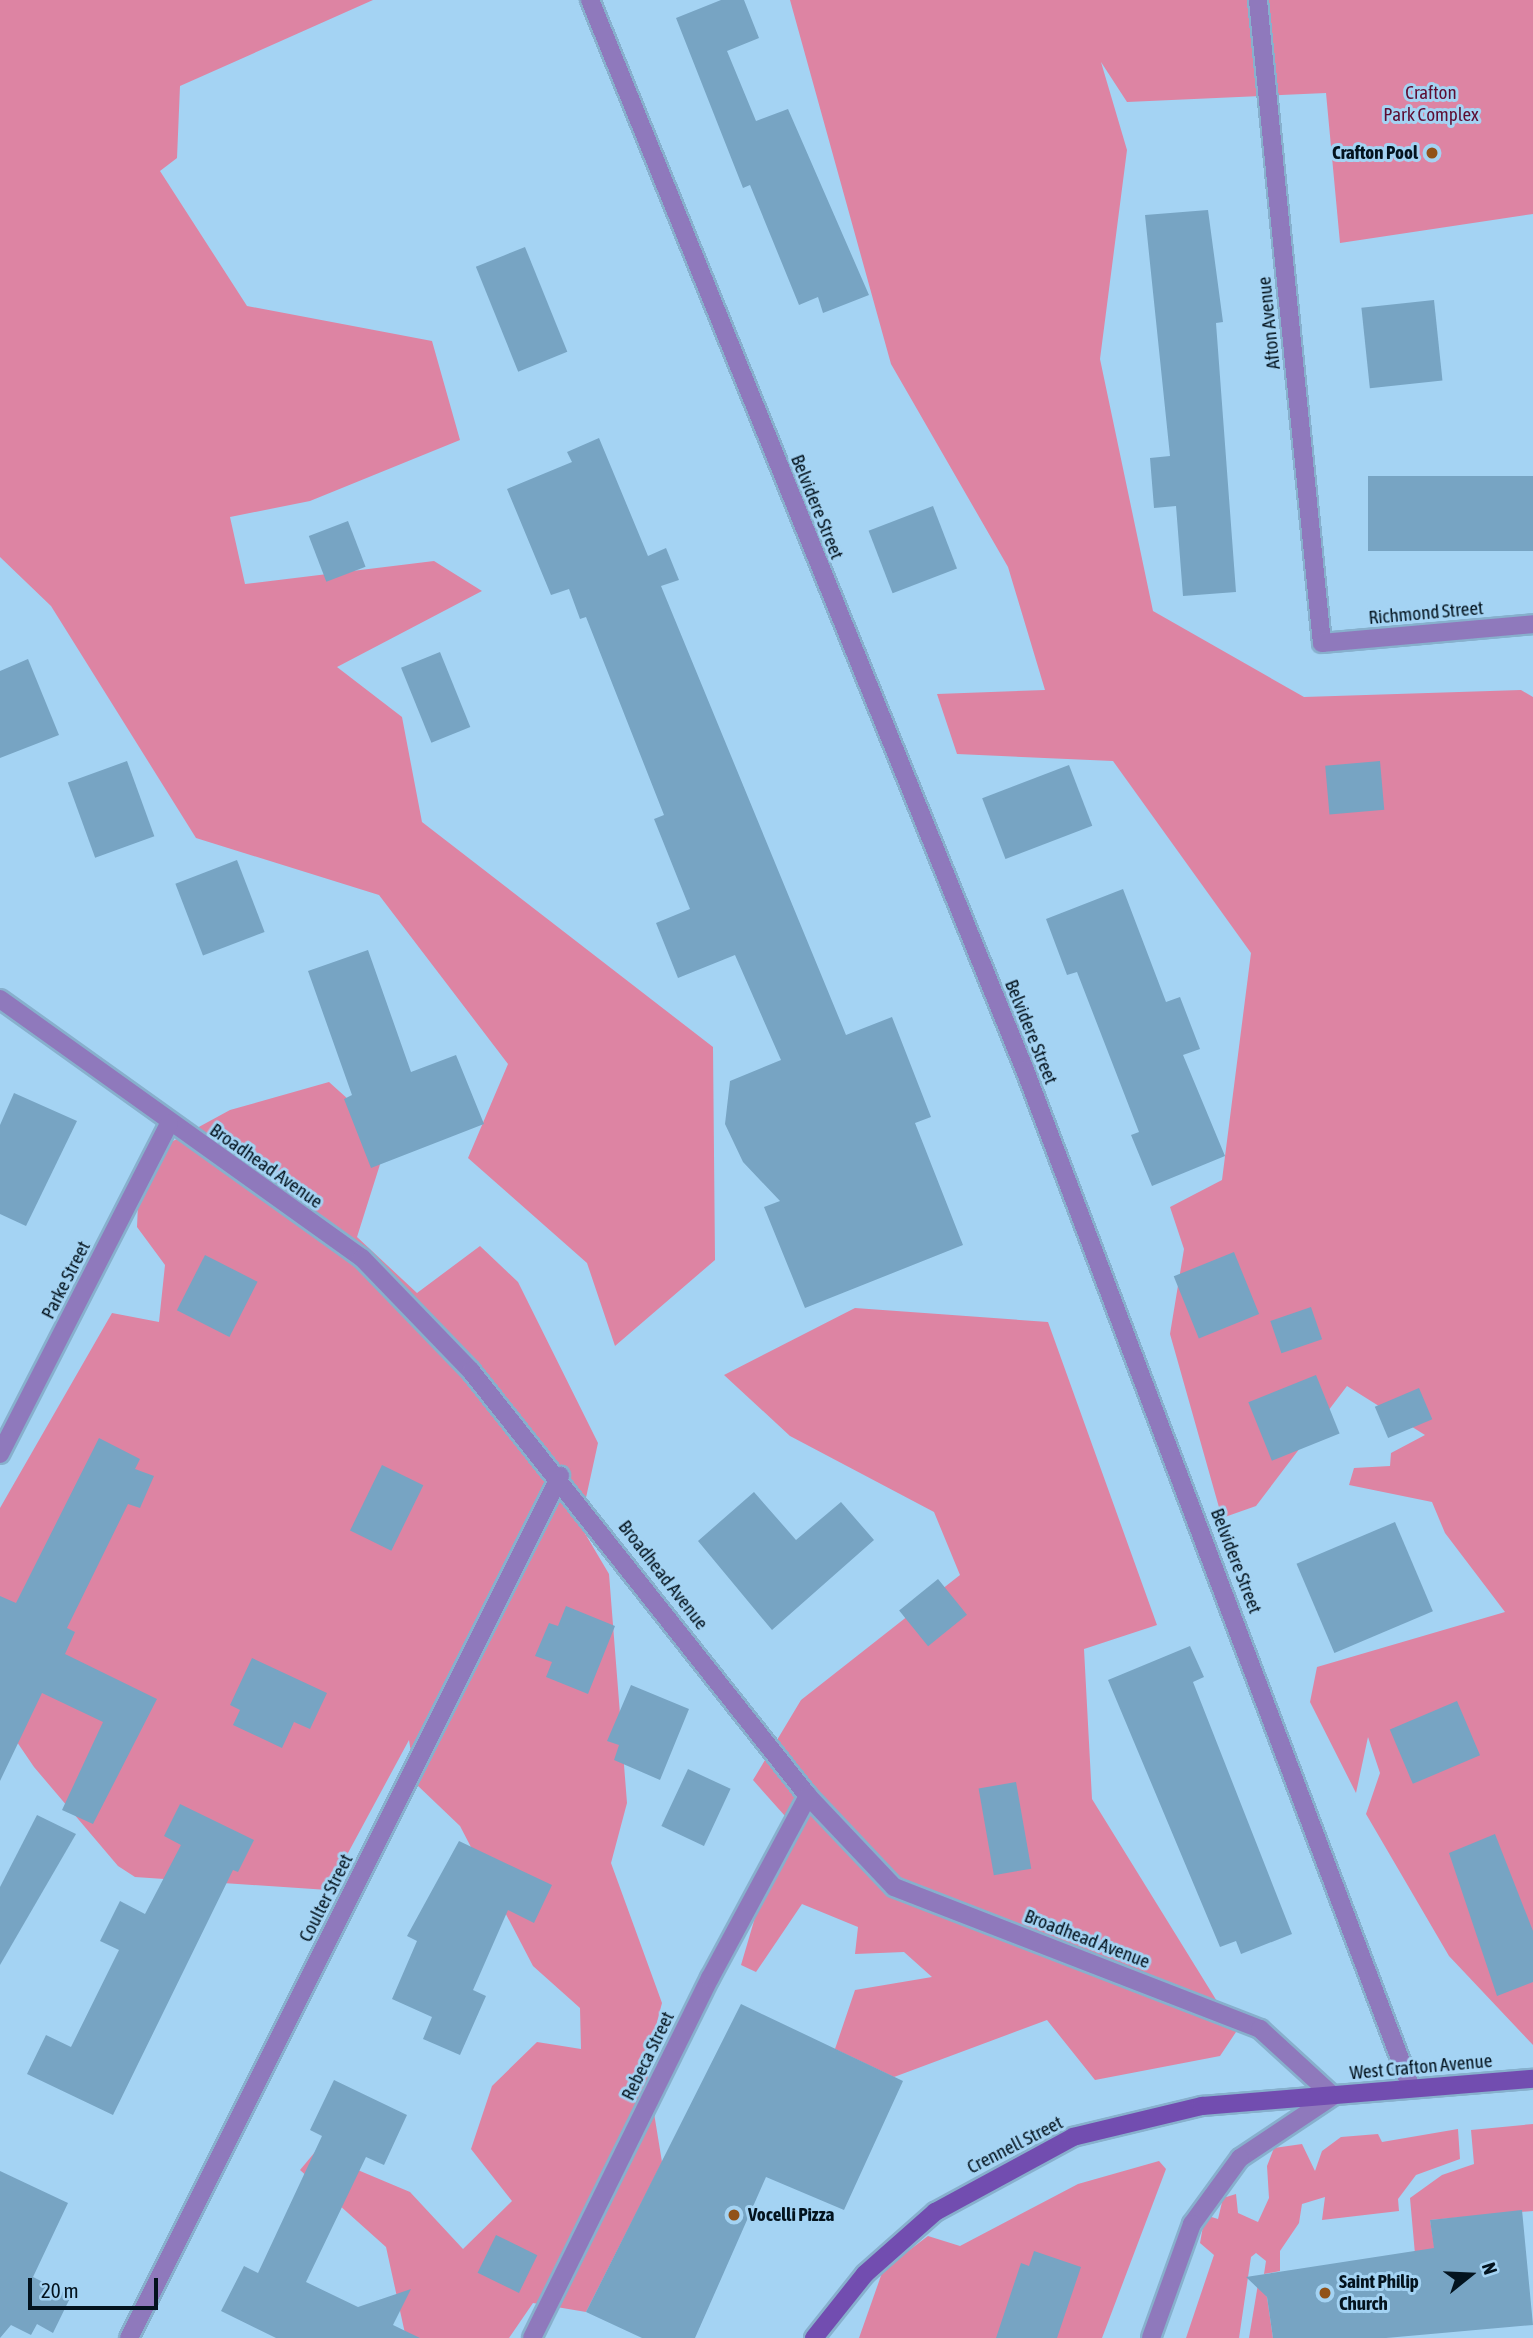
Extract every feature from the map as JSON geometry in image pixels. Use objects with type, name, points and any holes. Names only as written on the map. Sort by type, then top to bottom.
[{"type":"main road","name":"West Crafton Avenue","points":[[1333,2096],[1533,2079]]},
{"type":"main road","name":"Crennell Street","points":[[814,2338],[865,2274],[935,2212],[1073,2137],[1202,2106],[1333,2096]]},
{"type":"street","name":"Belvidere Street","points":[[590,0],[1025,1070],[1411,2088]]},
{"type":"street","name":"Afton Avenue","points":[[1258,0],[1322,643]]},
{"type":"street","name":"Richmond Street","points":[[1322,643],[1533,624]]},
{"type":"street","name":"Broadhead Avenue","points":[[0,999],[169,1124],[362,1258],[471,1371],[560,1476],[808,1796],[894,1888],[1260,2029],[1333,2096]]},
{"type":"street","name":"Parke Street","points":[[0,1454],[169,1124]]},
{"type":"street","name":"Coulter Street","points":[[129,2338],[560,1476]]},
{"type":"street","name":"Rebeca Street","points":[[532,2338],[710,1978],[808,1796]]},
{"type":"street","name":"West Crafton Avenue","points":[[1151,2338],[1192,2224],[1240,2158],[1333,2096]]},
{"type":"green space","points":[[0,0],[373,0],[180,86],[177,158],[160,171],[247,306],[432,341],[460,440],[310,501],[230,517],[245,584],[434,561],[482,591],[337,667],[402,717],[422,822],[713,1047],[715,1260],[615,1346],[587,1263],[468,1158],[508,1064],[379,895],[196,838],[51,606],[0,557]]},
{"type":"green space","name":"Crafton Park Complex","points":[[790,0],[1533,0],[1533,214],[1340,243],[1326,93],[1127,102],[1101,62],[1127,150],[1100,359],[1153,611],[1304,697],[1521,690],[1533,697],[1533,2045],[1449,1956],[1366,1814],[1380,1773],[1368,1737],[1356,1793],[1310,1702],[1317,1667],[1505,1612],[1445,1533],[1432,1502],[1349,1485],[1354,1468],[1390,1466],[1391,1453],[1425,1435],[1347,1386],[1256,1506],[1222,1518],[1170,1334],[1184,1249],[1170,1207],[1222,1180],[1251,953],[1113,761],[957,754],[937,694],[1045,690],[1008,567],[891,364]]},
{"type":"green space","points":[[329,1082],[389,1136],[357,1237],[417,1293],[480,1246],[518,1282],[598,1443],[580,1525],[609,1574],[627,1803],[611,1863],[662,2003],[646,2064],[662,2162],[586,2312],[533,2303],[509,2338],[406,2338],[386,2247],[300,2170],[315,2152],[410,2192],[463,2249],[512,2201],[471,2149],[492,2086],[537,2042],[581,2049],[580,2008],[533,1966],[460,1826],[416,1784],[409,1740],[328,1890],[135,1877],[118,1866],[34,1767],[0,1717],[0,1508],[112,1313],[159,1322],[165,1265],[137,1227],[140,1159],[230,1110]]},
{"type":"green space","points":[[855,1308],[1048,1322],[1157,1625],[1084,1649],[1092,1799],[1236,2032],[1220,2056],[1095,2080],[1047,2020],[894,2077],[835,2049],[855,1990],[932,1977],[904,1952],[855,1954],[858,1927],[802,1904],[756,1972],[741,1965],[785,1816],[753,1780],[801,1700],[960,1575],[934,1512],[790,1436],[724,1375]]},
{"type":"green space","points":[[1533,2124],[1533,2211],[1430,2220],[1435,2250],[1415,2254],[1410,2198],[1442,2175],[1474,2164],[1471,2130]]},
{"type":"green space","points":[[1458,2129],[1460,2159],[1416,2175],[1398,2199],[1399,2211],[1322,2220],[1325,2197],[1302,2204],[1299,2223],[1280,2251],[1280,2271],[1264,2274],[1266,2261],[1256,2253],[1251,2257],[1239,2338],[1186,2338],[1214,2255],[1200,2243],[1205,2215],[1218,2219],[1223,2198],[1236,2194],[1238,2213],[1258,2222],[1269,2198],[1267,2166],[1274,2148],[1302,2144],[1315,2171],[1322,2151],[1341,2137],[1378,2134],[1382,2142]]},
{"type":"green space","points":[[1159,2161],[1166,2169],[1102,2338],[859,2338],[883,2270],[928,2236],[960,2246],[1078,2184]]},
{"type":"green space","points":[[1258,2284],[1267,2297],[1273,2338],[1249,2338]]},
{"type":"building","points":[[721,0],[744,0],[759,38],[727,51],[756,121],[788,109],[869,295],[823,313],[818,297],[799,305],[750,185],[743,188],[676,18]]},
{"type":"building","points":[[1208,210],[1223,322],[1216,323],[1236,592],[1183,596],[1176,506],[1154,508],[1150,458],[1170,456],[1145,215]]},
{"type":"building","points":[[525,247],[567,352],[518,372],[476,267]]},
{"type":"building","points":[[1434,300],[1442,381],[1370,388],[1361,308]]},
{"type":"building","points":[[599,438],[648,556],[666,548],[679,580],[661,586],[846,1035],[892,1017],[931,1117],[915,1123],[963,1245],[805,1308],[764,1207],[780,1201],[743,1162],[725,1124],[730,1081],[781,1060],[735,955],[678,978],[656,923],[690,909],[654,819],[664,815],[586,617],[580,619],[569,589],[551,595],[507,489],[572,462],[567,452]]},
{"type":"building","points":[[1368,476],[1533,476],[1533,551],[1368,551]]},
{"type":"building","points":[[933,506],[957,569],[893,593],[869,531]]},
{"type":"building","points":[[348,521],[366,567],[326,582],[309,536]]},
{"type":"building","points":[[440,652],[470,727],[431,743],[401,668]]},
{"type":"building","points":[[28,659],[59,735],[0,758],[0,671]]},
{"type":"building","points":[[127,761],[154,836],[95,858],[68,783]]},
{"type":"building","points":[[1380,761],[1384,810],[1329,815],[1325,766]]},
{"type":"building","points":[[1069,765],[1092,826],[1005,859],[982,798]]},
{"type":"building","points":[[237,860],[265,932],[203,956],[175,884]]},
{"type":"building","points":[[1123,889],[1166,1002],[1180,997],[1200,1049],[1183,1055],[1225,1156],[1152,1186],[1131,1135],[1139,1132],[1077,972],[1067,975],[1046,919]]},
{"type":"building","points":[[368,950],[411,1072],[456,1055],[484,1124],[371,1168],[344,1099],[352,1095],[308,971]]},
{"type":"building","points":[[14,1093],[77,1121],[26,1226],[0,1214],[0,1125]]},
{"type":"building","points":[[1234,1252],[1259,1314],[1199,1338],[1174,1276]]},
{"type":"building","points":[[205,1255],[258,1282],[229,1337],[177,1310]]},
{"type":"building","points":[[1311,1307],[1322,1339],[1281,1353],[1270,1321]]},
{"type":"building","points":[[1316,1375],[1340,1433],[1272,1461],[1248,1402]]},
{"type":"building","points":[[1419,1388],[1432,1419],[1388,1438],[1375,1407]]},
{"type":"building","points":[[99,1438],[140,1459],[135,1469],[154,1476],[140,1508],[128,1504],[67,1628],[75,1632],[65,1654],[157,1699],[93,1824],[62,1810],[103,1722],[42,1693],[0,1781],[0,1596],[16,1603]]},
{"type":"building","points":[[382,1465],[423,1485],[391,1551],[350,1531]]},
{"type":"building","points":[[754,1492],[796,1540],[841,1502],[874,1540],[772,1630],[698,1541]]},
{"type":"building","points":[[1395,1522],[1433,1611],[1334,1653],[1297,1564]]},
{"type":"building","points":[[938,1579],[967,1615],[928,1646],[899,1610]]},
{"type":"building","points":[[566,1606],[615,1626],[588,1694],[546,1677],[552,1662],[535,1656],[549,1623],[558,1626]]},
{"type":"building","points":[[1190,1646],[1204,1677],[1193,1682],[1292,1934],[1241,1954],[1236,1941],[1220,1947],[1108,1680]]},
{"type":"building","points":[[252,1658],[327,1693],[310,1729],[294,1722],[282,1748],[233,1725],[240,1710],[230,1705]]},
{"type":"building","points":[[631,1685],[689,1709],[660,1780],[614,1760],[619,1745],[607,1741]]},
{"type":"building","points":[[1457,1701],[1480,1755],[1413,1784],[1390,1730]]},
{"type":"building","points":[[688,1769],[731,1789],[704,1846],[661,1826]]},
{"type":"building","points":[[1016,1782],[1031,1869],[994,1875],[979,1789]]},
{"type":"building","points":[[180,1804],[254,1840],[238,1872],[233,1870],[113,2115],[27,2074],[46,2035],[71,2047],[119,1950],[100,1941],[120,1901],[145,1914],[181,1845],[164,1836]]},
{"type":"building","points":[[37,1815],[76,1834],[0,1965],[0,1887]]},
{"type":"building","points":[[1495,1834],[1533,1931],[1533,1982],[1497,1996],[1449,1853]]},
{"type":"building","points":[[459,1841],[552,1885],[534,1923],[508,1910],[473,1990],[486,1996],[460,2055],[423,2039],[432,2017],[392,1999],[417,1941],[407,1936]]},
{"type":"building","points":[[741,2004],[903,2081],[844,2210],[766,2177],[695,2338],[642,2338],[586,2312]]},
{"type":"building","points":[[334,2080],[407,2115],[384,2165],[366,2157],[306,2282],[358,2307],[411,2289],[393,2325],[420,2338],[276,2338],[221,2311],[244,2266],[258,2273],[322,2136],[310,2130]]},
{"type":"building","points":[[0,2171],[68,2203],[33,2277],[71,2296],[53,2333],[37,2324],[31,2335],[11,2325],[0,2338]]},
{"type":"building","points":[[1522,2210],[1533,2325],[1386,2338],[1273,2338],[1267,2297],[1246,2277],[1434,2248],[1430,2220]]},
{"type":"building","points":[[496,2235],[537,2255],[519,2293],[478,2273]]},
{"type":"building","points":[[1034,2251],[1081,2267],[1057,2338],[996,2338],[1021,2263],[1029,2266]]},
{"type":"place","name":"Crafton Pool","points":[[1432,153]]},
{"type":"place","name":"Vocelli Pizza","points":[[734,2215]]},
{"type":"place","name":"Saint Philip Church","points":[[1325,2293]]}]
